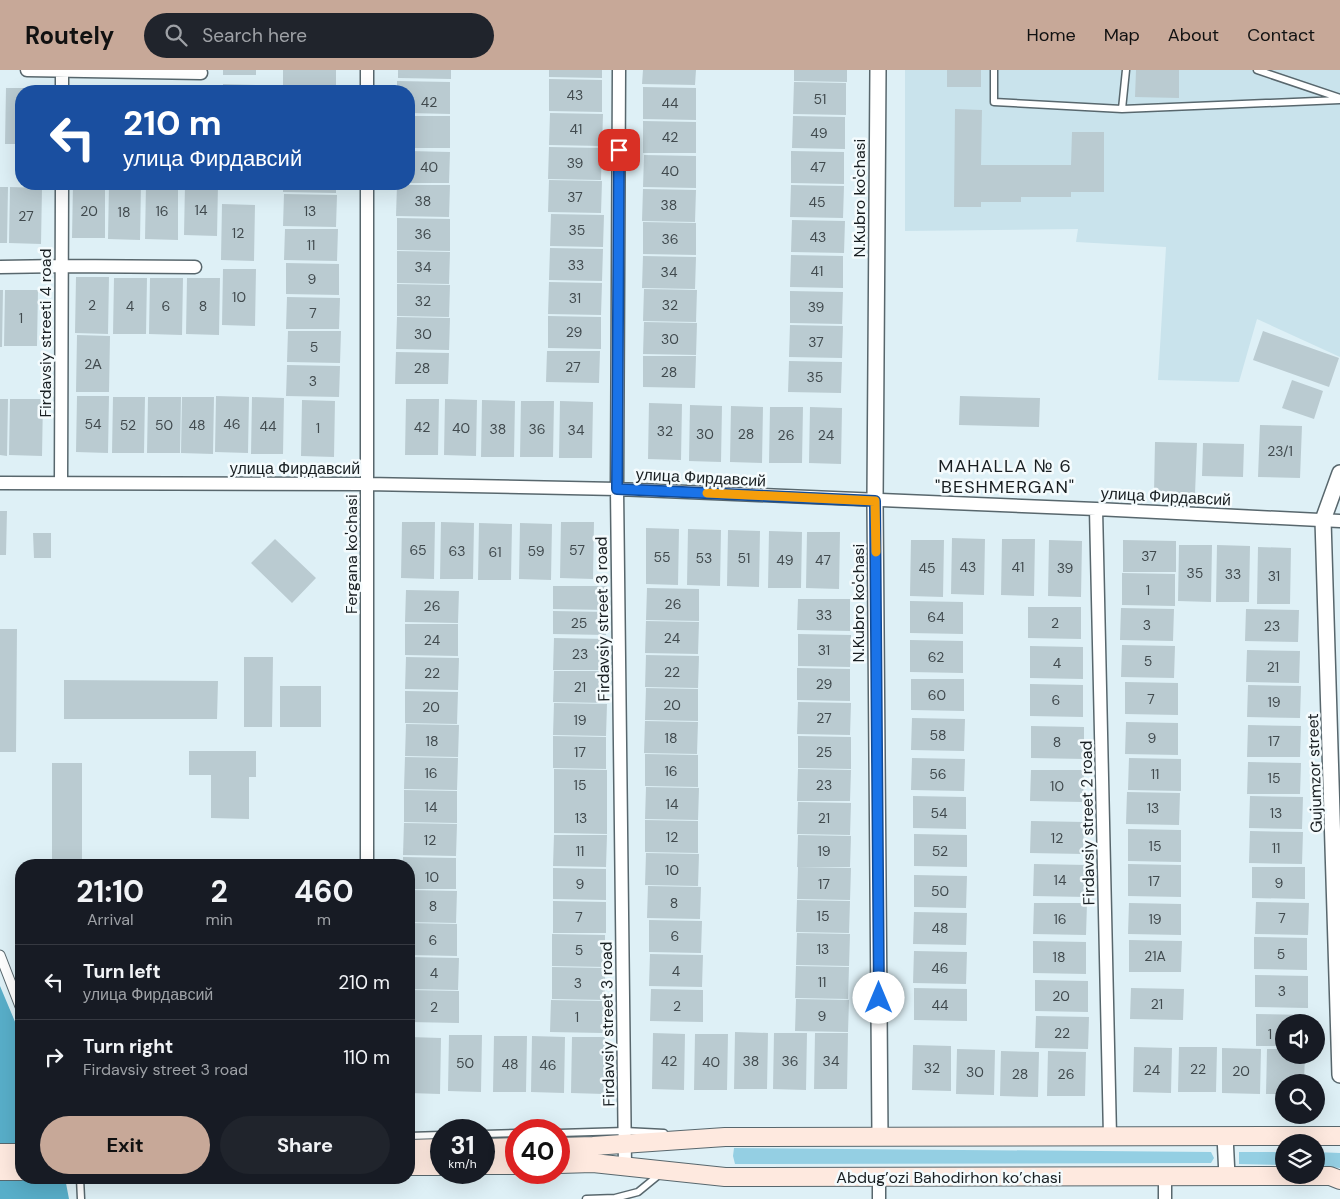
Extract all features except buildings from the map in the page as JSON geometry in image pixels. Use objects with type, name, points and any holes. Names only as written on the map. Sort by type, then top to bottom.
[{"type":"main road","points":[[570,1146],[625,1138],[1340,1136]]},
{"type":"main road","points":[[415,1149],[430,1148]]},
{"type":"main road","points":[[0,1153],[15,1153]]},
{"type":"main road","name":"Abdug’ozi Bahodirhon ko’chasi","points":[[570,1164],[594,1163],[724,1177],[1330,1176],[1340,1180]]},
{"type":"main road","points":[[415,1166],[430,1166]]},
{"type":"main road","points":[[0,1171],[15,1171]]},
{"type":"street","points":[[27,70],[201,73]]},
{"type":"street","points":[[62,70],[62,85]]},
{"type":"street","points":[[367,70],[367,85]]},
{"type":"street","name":"Firdavsiy street 3 road","points":[[619,70],[617,489],[624,1167]]},
{"type":"street","name":"N.Kubro ko'chasi","points":[[878,70],[875,501],[880,1137]]},
{"type":"street","name":"Firdavsiy streeti 4 road","points":[[61,483],[62,190]]},
{"type":"street","name":"Fergana ko'chasi","points":[[367,190],[367,859]]},
{"type":"street","points":[[0,267],[195,267]]},
{"type":"street","name":"Gujumzor street","points":[[1340,473],[1323,520],[1336,800],[1340,1075]]},
{"type":"street","name":"улица Фирдавсий","points":[[0,483],[367,484],[617,489],[1340,521]]},
{"type":"street","name":"Firdavsiy street 2 road","points":[[1096,509],[1110,1136]]},
{"type":"street","points":[[0,954],[15,993]]},
{"type":"street","points":[[1225,1136],[1226,1176]]},
{"type":"street","points":[[1165,1176],[1165,1199]]},
{"type":"street","points":[[879,1177],[879,1199]]},
{"type":"lane","points":[[994,70],[994,102],[1122,109],[1340,99]]},
{"type":"lane","points":[[1122,109],[1126,70]]},
{"type":"lane","points":[[1257,70],[1340,99]]},
{"type":"lane","points":[[570,1134],[625,1138]]},
{"type":"lane","points":[[415,1136],[430,1135]]},
{"type":"lane","points":[[586,1199],[615,1198],[638,1192],[664,1171]]},
{"type":"lane","points":[[80,1184],[81,1199]]},
{"type":"shaded area","points":[[905,70],[1340,70],[1340,357],[1257,319],[1239,382],[1158,380],[1166,247],[1076,242],[1078,229],[905,231]]},
{"type":"shaded area","points":[[0,986],[15,1022],[15,1184],[66,1184],[69,1199],[0,1199]]},
{"type":"shaded area","points":[[734,1148],[1211,1152],[1214,1158],[1211,1163],[735,1164]]},
{"type":"shaded area","points":[[1239,1152],[1275,1152],[1275,1165],[1239,1164]]},
{"type":"shaded area","points":[[1325,1152],[1340,1153],[1340,1168],[1325,1167]]},
{"type":"slow traffic","points":[[707,493],[875,501],[876,552]]},
{"type":"district","name":"MAHALLA № 6 \"BESHMERGAN\"","points":[[1005,476]]},
{"type":"route","points":[[619,150],[617,489],[875,501],[879,998]]}]
